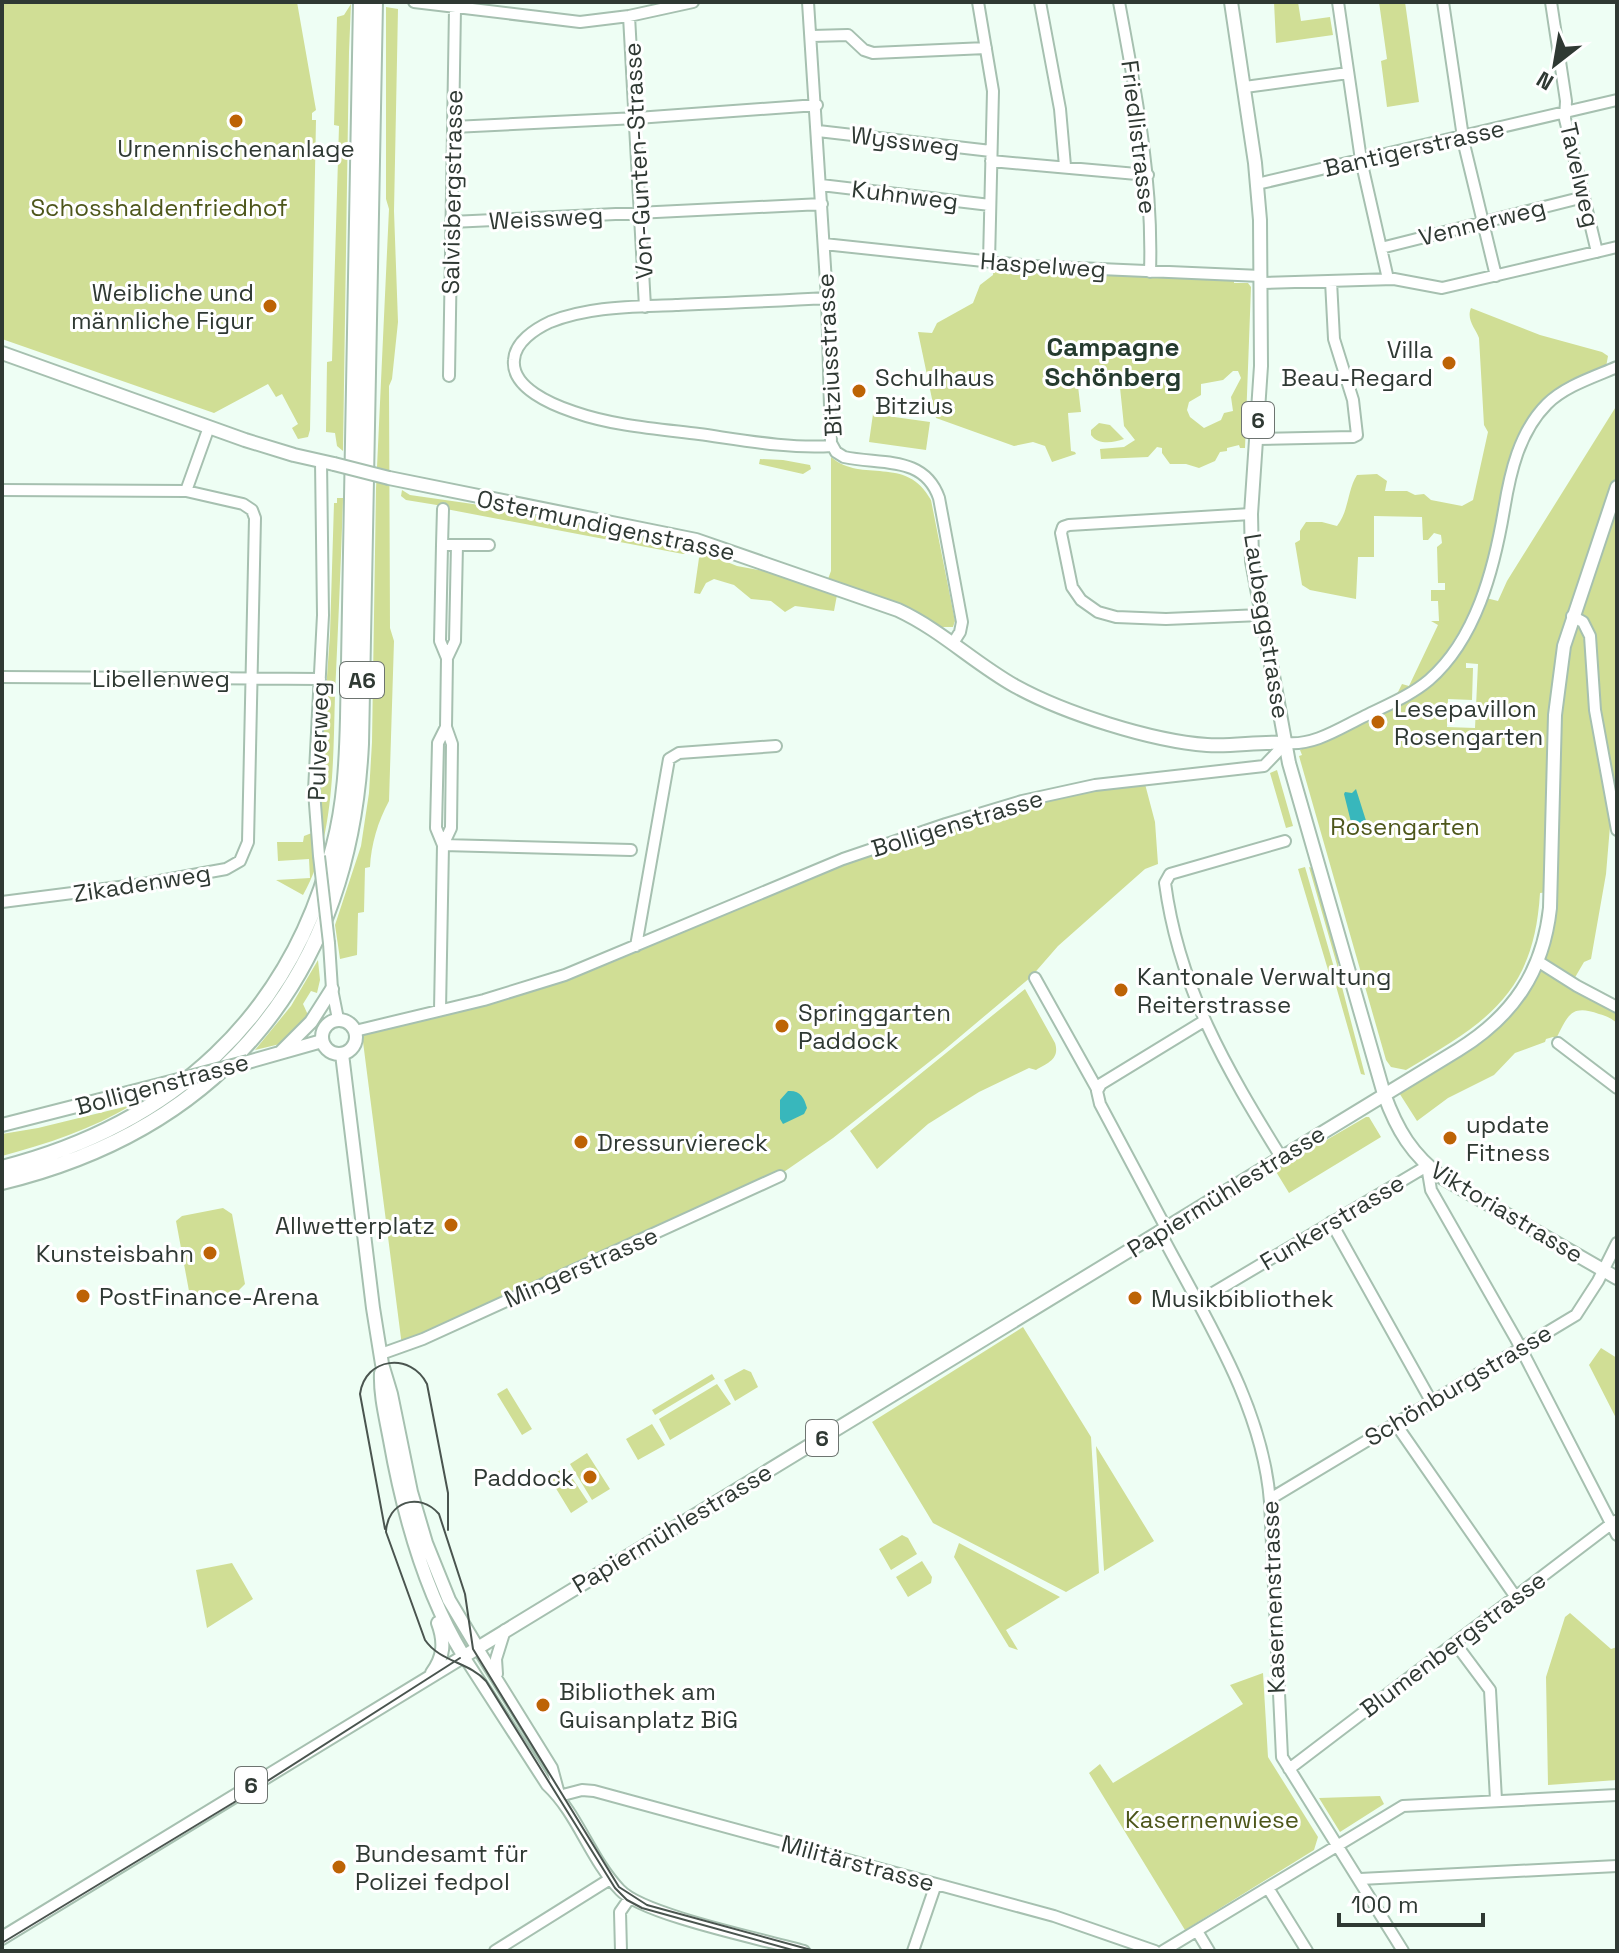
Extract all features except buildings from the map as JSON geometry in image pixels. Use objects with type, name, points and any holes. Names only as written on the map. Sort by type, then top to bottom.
[{"type":"highway","name":"A6","points":[[2,1168],[67,1148],[126,1122],[169,1094],[208,1062],[244,1025],[275,984],[310,919],[328,867],[342,806],[348,731],[361,2]]},
{"type":"highway","name":"A6","points":[[2,1182],[61,1166],[110,1146],[157,1120],[219,1073],[255,1034],[287,991],[323,926],[342,872],[354,822],[361,744],[375,2]]},
{"type":"main road","name":"Laubeggstrasse","points":[[1231,2],[1257,184],[1262,280],[1257,439],[1251,514],[1252,561],[1286,743],[1384,1094]]},
{"type":"main road","name":"Ostermundigenstrasse","points":[[2,353],[269,448],[389,478],[712,544],[898,610],[922,622],[1016,686],[1110,724],[1199,744],[1286,743]]},
{"type":"main road","name":"Papiermühlestrasse","points":[[2,1938],[1465,1046],[1487,1029],[1514,1001],[1539,962],[1547,934],[1559,681],[1572,616],[1617,487]]},
{"type":"main road","points":[[281,1052],[311,1022],[332,989]]},
{"type":"main road","points":[[338,1019],[350,1023],[355,1031],[353,1046],[342,1054],[328,1051],[322,1041],[324,1027],[338,1019]]},
{"type":"main road","name":"Bolligenstrasse","points":[[2,1125],[322,1041]]},
{"type":"main road","points":[[342,1054],[359,1206],[381,1359],[391,1394],[419,1545],[444,1620],[463,1655]]},
{"type":"main road","name":"Viktoriastrasse","points":[[1384,1094],[1405,1141],[1427,1166],[1617,1278]]},
{"type":"main road","points":[[419,1545],[477,1647]]},
{"type":"main road","points":[[419,1545],[417,1564],[443,1639],[438,1664],[427,1678]]},
{"type":"street","points":[[414,2],[564,22],[597,22],[693,2]]},
{"type":"street","name":"Bitziusstrasse","points":[[808,2],[817,105],[832,446],[846,458],[916,469],[932,482],[939,498],[962,620],[960,632],[953,643]]},
{"type":"street","points":[[978,2],[993,91],[989,262]]},
{"type":"street","points":[[1040,2],[1060,109],[1065,166]]},
{"type":"street","name":"Friedlistrasse","points":[[1119,2],[1145,143],[1150,272]]},
{"type":"street","points":[[1338,2],[1361,160],[1388,279]]},
{"type":"street","points":[[1443,2],[1463,136],[1496,276],[1617,247]]},
{"type":"street","name":"Tavelweg","points":[[1551,2],[1565,111],[1597,252]]},
{"type":"street","name":"Salvisbergstrasse","points":[[449,376],[455,8]]},
{"type":"street","name":"Von-Gunten-Strasse","points":[[629,16],[645,307]]},
{"type":"street","points":[[812,36],[848,35],[864,50],[873,53],[986,48]]},
{"type":"street","points":[[1245,87],[1348,73]]},
{"type":"street","name":"Bantigerstrasse","points":[[1257,184],[1617,100]]},
{"type":"street","points":[[453,127],[817,105]]},
{"type":"street","name":"Wyssweg","points":[[818,131],[1148,175]]},
{"type":"street","name":"Kuhnweg","points":[[821,185],[990,205]]},
{"type":"street","name":"Vennerweg","points":[[1381,248],[1584,197]]},
{"type":"street","name":"Weissweg","points":[[451,222],[822,204]]},
{"type":"street","name":"Haspelweg","points":[[824,244],[989,262],[1262,280],[1388,279],[1439,288],[1496,276]]},
{"type":"street","points":[[1257,439],[1357,435],[1355,409],[1334,339],[1331,281]]},
{"type":"street","points":[[827,298],[585,312],[542,326],[527,336],[516,351],[514,361],[516,372],[523,382],[541,398],[570,411],[732,438],[832,446]]},
{"type":"street","points":[[1286,743],[1310,742],[1414,691],[1435,675],[1479,606],[1520,445],[1540,413],[1563,392],[1617,367]]},
{"type":"street","points":[[2,490],[186,491],[209,427]]},
{"type":"street","name":"Pulverweg","points":[[328,463],[314,791],[332,989],[338,1019]]},
{"type":"street","name":"Zikadenweg","points":[[2,902],[51,898],[200,875],[226,869],[240,861],[248,842],[254,514],[243,504],[186,491]]},
{"type":"street","points":[[440,1010],[443,845],[450,831],[452,741],[446,727],[447,658],[440,641],[443,509]]},
{"type":"street","points":[[1251,514],[1069,525],[1062,529],[1072,587],[1081,600],[1098,612],[1116,617],[1166,619],[1261,615]]},
{"type":"street","points":[[442,545],[489,545]]},
{"type":"street","points":[[447,658],[455,641],[457,545]]},
{"type":"street","points":[[1572,616],[1583,622],[1590,636],[1595,710],[1617,830]]},
{"type":"street","name":"Libellenweg","points":[[2,677],[320,679]]},
{"type":"street","name":"Bolligenstrasse","points":[[355,1031],[528,987],[636,946],[843,859],[920,832],[1022,801],[1095,785],[1264,766],[1286,743]]},
{"type":"street","points":[[636,946],[669,759],[679,753],[776,746]]},
{"type":"street","points":[[1281,1157],[1231,1076],[1204,1021],[1179,952],[1165,885],[1166,878],[1172,873],[1285,841]]},
{"type":"street","points":[[443,845],[631,850]]},
{"type":"street","points":[[1539,962],[1617,1007]]},
{"type":"street","name":"Kasernenstrasse","points":[[1035,978],[1097,1089],[1100,1104],[1196,1303],[1247,1400],[1265,1464],[1270,1499],[1280,1748],[1289,1769],[1403,1951]]},
{"type":"street","points":[[1097,1089],[1204,1021]]},
{"type":"street","points":[[1558,1043],[1617,1088]]},
{"type":"street","points":[[1427,1166],[1431,1190],[1520,1347],[1614,1522],[1617,1535]]},
{"type":"street","name":"Funkerstrasse","points":[[1196,1303],[1427,1166]]},
{"type":"street","name":"Mingerstrasse","points":[[381,1359],[780,1176]]},
{"type":"street","points":[[1331,1222],[1431,1401]]},
{"type":"street","name":"Schönburgstrasse","points":[[1270,1499],[1579,1313],[1617,1243]]},
{"type":"street","points":[[1395,1423],[1515,1596]]},
{"type":"street","name":"Blumenbergstrasse","points":[[1289,1769],[1614,1522]]},
{"type":"street","points":[[505,1630],[495,1663],[511,1700]]},
{"type":"street","points":[[1455,1643],[1490,1690],[1496,1800]]},
{"type":"street","points":[[477,1647],[552,1768],[559,1796]]},
{"type":"street","points":[[463,1655],[547,1785],[559,1796],[610,1879],[629,1899],[649,1908],[804,1951]]},
{"type":"street","name":"Militärstrasse","points":[[559,1796],[592,1790],[1054,1916],[1151,1950]]},
{"type":"street","points":[[1163,1951],[1403,1806],[1617,1795]]},
{"type":"street","points":[[1360,1879],[1617,1866]]},
{"type":"street","points":[[495,1951],[610,1879]]},
{"type":"street","points":[[913,1951],[936,1884]]},
{"type":"street","points":[[1268,1888],[1307,1951]]},
{"type":"street","points":[[621,1951],[620,1912],[629,1899]]},
{"type":"street","points":[[1197,1931],[1209,1951]]},
{"type":"green space","name":"Schosshaldenfriedhof","points":[[2,2],[297,2],[316,110],[312,113],[312,120],[316,120],[308,437],[298,439],[292,428],[298,424],[282,394],[276,397],[268,384],[214,413],[2,339]]},
{"type":"green space","points":[[1274,2],[1298,2],[1301,21],[1330,17],[1333,35],[1276,43]]},
{"type":"green space","points":[[1379,2],[1405,2],[1419,102],[1387,107],[1381,61],[1387,59]]},
{"type":"green space","points":[[351,4],[343,451],[337,446],[335,433],[326,432],[327,362],[332,361],[339,126],[334,125],[337,17],[344,15]]},
{"type":"green space","points":[[386,7],[398,9],[394,211],[398,322],[389,386],[390,628],[394,641],[389,801],[376,833],[370,867],[365,868],[364,912],[358,913],[357,955],[340,959],[335,925],[361,846],[372,742],[376,489],[389,209],[386,199]]},
{"type":"green space","points":[[994,267],[1248,283],[1251,287],[1245,448],[1239,445],[1227,448],[1227,451],[1220,452],[1215,461],[1199,468],[1170,464],[1162,448],[1157,447],[1148,457],[1101,459],[1100,449],[1124,447],[1135,440],[1124,426],[1119,378],[1085,381],[1085,385],[1078,386],[1081,412],[1068,413],[1071,451],[1076,454],[1052,462],[1045,446],[1033,442],[1014,446],[936,418],[918,332],[932,333],[937,323],[973,303],[980,285],[993,275]],"holes":[[[1233,371],[1238,371],[1241,378],[1231,397],[1233,411],[1224,413],[1221,420],[1204,428],[1190,417],[1187,410],[1189,402],[1201,395],[1201,384],[1223,380]]]},
{"type":"green space","points":[[1471,308],[1540,335],[1602,352],[1608,356],[1606,367],[1552,395],[1516,446],[1491,555],[1473,610],[1433,673],[1395,698],[1402,684],[1409,686],[1438,625],[1431,621],[1439,621],[1438,601],[1431,601],[1431,590],[1445,590],[1445,583],[1438,583],[1437,547],[1442,543],[1441,535],[1434,533],[1428,540],[1423,540],[1422,517],[1374,516],[1374,557],[1358,557],[1356,599],[1310,590],[1302,585],[1295,543],[1300,540],[1300,531],[1306,522],[1337,526],[1357,475],[1377,474],[1387,481],[1385,491],[1424,494],[1431,500],[1462,506],[1473,500],[1488,432],[1484,425],[1479,338],[1471,320]]},
{"type":"green space","name":"Rosengarten","points":[[1617,405],[1617,822],[1610,826],[1606,874],[1591,959],[1584,962],[1570,986],[1617,1011],[1617,1023],[1590,1011],[1576,1011],[1567,1018],[1556,1039],[1546,1039],[1515,1053],[1494,1075],[1448,1098],[1417,1121],[1396,1088],[1476,1039],[1529,981],[1550,892],[1540,893],[1536,928],[1528,957],[1501,1002],[1460,1036],[1406,1070],[1391,1067],[1386,1060],[1299,756],[1302,755],[1300,750],[1390,707],[1426,686],[1486,598],[1498,601],[1507,581]],"holes":[[[1466,663],[1478,664],[1475,728],[1447,727],[1448,699],[1472,700],[1473,668],[1466,668]]]},
{"type":"green space","points":[[873,414],[930,422],[926,450],[869,442]]},
{"type":"green space","points":[[1099,423],[1110,425],[1124,439],[1106,442],[1094,438],[1091,430]]},
{"type":"green space","points":[[831,457],[856,469],[897,473],[921,486],[931,500],[955,621],[953,627],[940,627],[900,605],[828,579],[831,571]]},
{"type":"green space","points":[[760,459],[810,465],[811,469],[803,474],[759,464]]},
{"type":"green space","points":[[402,490],[410,495],[473,504],[696,547],[696,552],[683,554],[446,509],[406,500],[401,496]]},
{"type":"green space","points":[[337,498],[343,498],[330,798],[321,849],[313,873],[303,895],[276,880],[310,878],[309,859],[278,861],[277,842],[303,842],[304,836],[322,829],[319,790],[330,634],[334,503],[337,503]]},
{"type":"green space","points":[[705,553],[737,566],[769,572],[837,595],[834,611],[795,606],[785,612],[771,601],[751,599],[734,585],[714,579],[706,583],[700,594],[694,593],[699,558]]},
{"type":"green space","points":[[1277,770],[1293,826],[1286,828],[1270,773]]},
{"type":"green space","name":"Springgarten Paddock","points":[[1145,784],[1155,822],[1158,864],[1145,869],[1058,946],[1031,977],[833,1138],[778,1176],[402,1346],[362,1034],[542,989],[807,878],[915,837],[991,814],[1067,796]]},
{"type":"green space","points":[[1305,867],[1335,971],[1331,980],[1298,869]]},
{"type":"green space","points":[[1309,867],[1312,868],[1337,957],[1365,1075],[1361,1074],[1336,986],[1339,972]]},
{"type":"green space","points":[[318,960],[320,980],[317,993],[311,991],[303,1004],[308,1015],[280,1044],[255,1050],[291,1006]]},
{"type":"green space","points":[[1025,989],[1055,1043],[1056,1053],[1052,1060],[1036,1070],[1029,1068],[979,1092],[928,1124],[877,1169],[850,1131]]},
{"type":"green space","points":[[132,1105],[69,1135],[2,1156],[2,1134]]},
{"type":"green space","points":[[1366,1117],[1381,1137],[1289,1193],[1275,1170]]},
{"type":"green space","name":"Kunsteisbahn","points":[[223,1208],[232,1214],[245,1284],[238,1291],[195,1298],[189,1291],[176,1221],[182,1216]]},
{"type":"green space","points":[[1023,1327],[1091,1437],[1099,1573],[1066,1592],[933,1523],[872,1422]]},
{"type":"green space","points":[[1601,1348],[1617,1358],[1617,1420],[1589,1365]]},
{"type":"green space","points":[[744,1369],[751,1372],[758,1387],[735,1401],[724,1380]]},
{"type":"green space","points":[[712,1374],[715,1379],[655,1415],[652,1410]]},
{"type":"green space","points":[[717,1384],[731,1404],[670,1440],[659,1419]]},
{"type":"green space","name":"Paddock","points":[[507,1388],[532,1429],[522,1435],[497,1394]]},
{"type":"green space","points":[[652,1424],[665,1445],[638,1460],[626,1439]]},
{"type":"green space","points":[[1096,1446],[1154,1541],[1104,1571],[1104,1570]]},
{"type":"green space","name":"Paddock","points":[[587,1453],[610,1489],[592,1500],[570,1464]]},
{"type":"green space","name":"Paddock","points":[[565,1467],[588,1502],[571,1513],[549,1477]]},
{"type":"green space","points":[[902,1535],[908,1538],[917,1554],[891,1570],[879,1549]]},
{"type":"green space","points":[[959,1543],[1060,1597],[1006,1630],[1018,1650],[1009,1647],[954,1557]]},
{"type":"green space","points":[[922,1561],[932,1577],[931,1583],[908,1597],[896,1577]]},
{"type":"green space","points":[[232,1563],[253,1599],[207,1628],[196,1570]]},
{"type":"green space","points":[[1570,1613],[1611,1649],[1617,1647],[1617,1780],[1548,1785],[1546,1677],[1565,1617]]},
{"type":"green space","name":"Kasernenwiese","points":[[1263,1673],[1268,1757],[1318,1837],[1314,1850],[1185,1930],[1089,1773],[1100,1764],[1113,1783],[1243,1704],[1230,1685]]},
{"type":"green space","points":[[1380,1796],[1384,1804],[1340,1832],[1319,1798]]},
{"type":"water","points":[[1356,789],[1368,827],[1353,830],[1344,794]]},
{"type":"water","points":[[788,1091],[801,1095],[807,1108],[804,1114],[783,1124],[780,1100]]},
{"type":"tram line","points":[[385,1529],[360,1394],[370,1372],[379,1366],[400,1363],[420,1374],[427,1384],[448,1493],[448,1530]]},
{"type":"tram line","points":[[796,1951],[642,1908],[627,1900],[615,1888],[486,1681],[438,1653],[425,1640],[386,1532],[392,1513],[398,1507],[405,1503],[422,1503],[439,1514],[465,1594],[473,1649],[619,1887],[647,1905],[815,1951]]},
{"type":"tram line","points":[[2,1943],[233,1803],[460,1658]]},
{"type":"place","name":"Urnennischenanlage","points":[[236,121]]},
{"type":"place","name":"Weibliche und männliche Figur","points":[[270,306]]},
{"type":"place","name":"Villa Beau-Regard","points":[[1449,363]]},
{"type":"place","name":"Schulhaus Bitzius","points":[[859,391]]},
{"type":"place","name":"Lesepavillon Rosengarten","points":[[1378,722]]},
{"type":"place","name":"Kantonale Verwaltung Reiterstrasse","points":[[1121,990]]},
{"type":"place","name":"Springgarten Paddock","points":[[782,1026]]},
{"type":"place","name":"update Fitness","points":[[1450,1138]]},
{"type":"place","name":"Dressurviereck","points":[[581,1142]]},
{"type":"place","name":"Allwetterplatz","points":[[451,1225]]},
{"type":"place","name":"Kunsteisbahn","points":[[210,1253]]},
{"type":"place","name":"PostFinance-Arena","points":[[83,1296]]},
{"type":"place","name":"Musikbibliothek","points":[[1135,1298]]},
{"type":"place","name":"Paddock","points":[[590,1477]]},
{"type":"place","name":"Bibliothek am Guisanplatz BiG","points":[[543,1705]]},
{"type":"place","name":"Bundesamt für Polizei fedpol","points":[[339,1867]]},
{"type":"district","name":"Campagne Schönberg","points":[[1113,362]]}]
